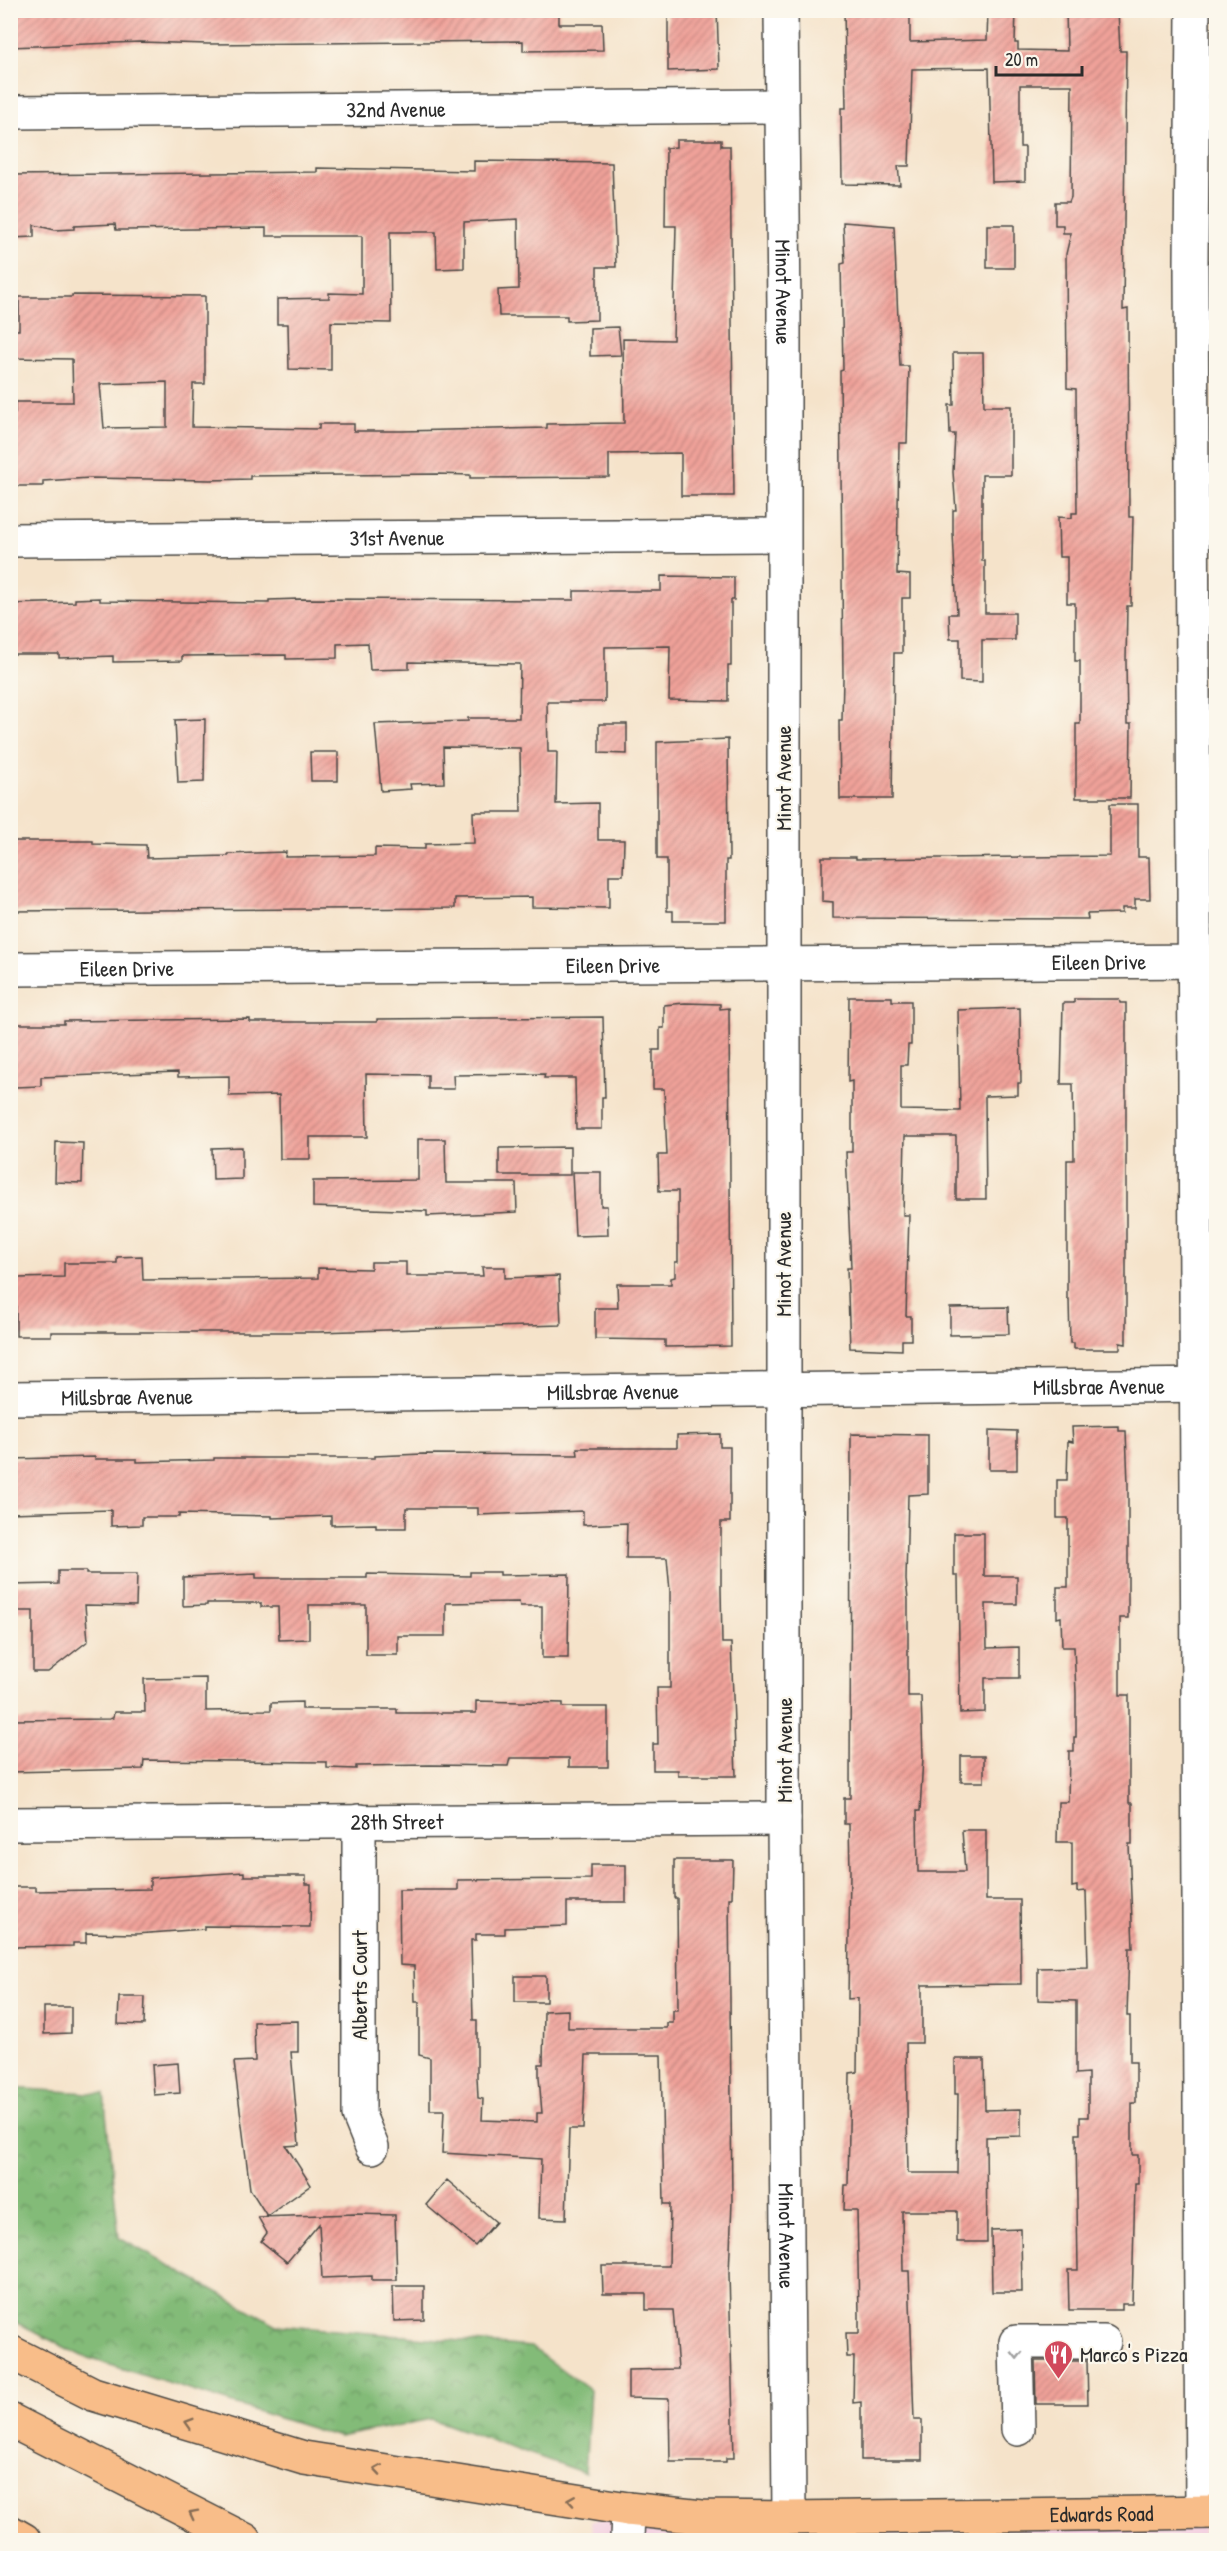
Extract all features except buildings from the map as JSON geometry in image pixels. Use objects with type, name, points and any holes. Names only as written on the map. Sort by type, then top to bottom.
[{"type":"main road","name":"Edwards Road","points":[[10,2352],[93,2394],[304,2458],[628,2509],[702,2517],[1207,2522]]},
{"type":"main road","points":[[10,2420],[245,2541]]},
{"type":"main road","points":[[10,2532],[24,2541]]},
{"type":"street","name":"Minot Avenue","points":[[781,10],[784,1819],[789,2518]]},
{"type":"street","points":[[1193,10],[1191,266],[1206,961],[1207,2522]]},
{"type":"street","name":"32nd Avenue","points":[[10,112],[781,106]]},
{"type":"street","name":"31st Avenue","points":[[10,540],[783,536]]},
{"type":"street","name":"Eileen Drive","points":[[10,969],[1206,961]]},
{"type":"street","name":"Millsbrae Avenue","points":[[10,1398],[1207,1385]]},
{"type":"street","name":"28th Street","points":[[10,1824],[784,1819]]},
{"type":"street","name":"Alberts Court","points":[[359,1821],[359,2115],[372,2147]]},
{"type":"street","points":[[1018,2429],[1016,2342],[1104,2342]]},
{"type":"street","points":[[627,2541],[628,2509]]},
{"type":"shaded area","points":[[628,2509],[1202,2512],[1202,2540],[593,2540],[591,2522]]},
{"type":"green space","points":[[10,2088],[104,2094],[119,2238],[277,2325],[531,2347],[590,2390],[585,2473],[431,2419],[339,2437],[82,2356],[11,2320]]},
{"type":"place","name":"Marco's Pizza","points":[[1059,2380]]}]
